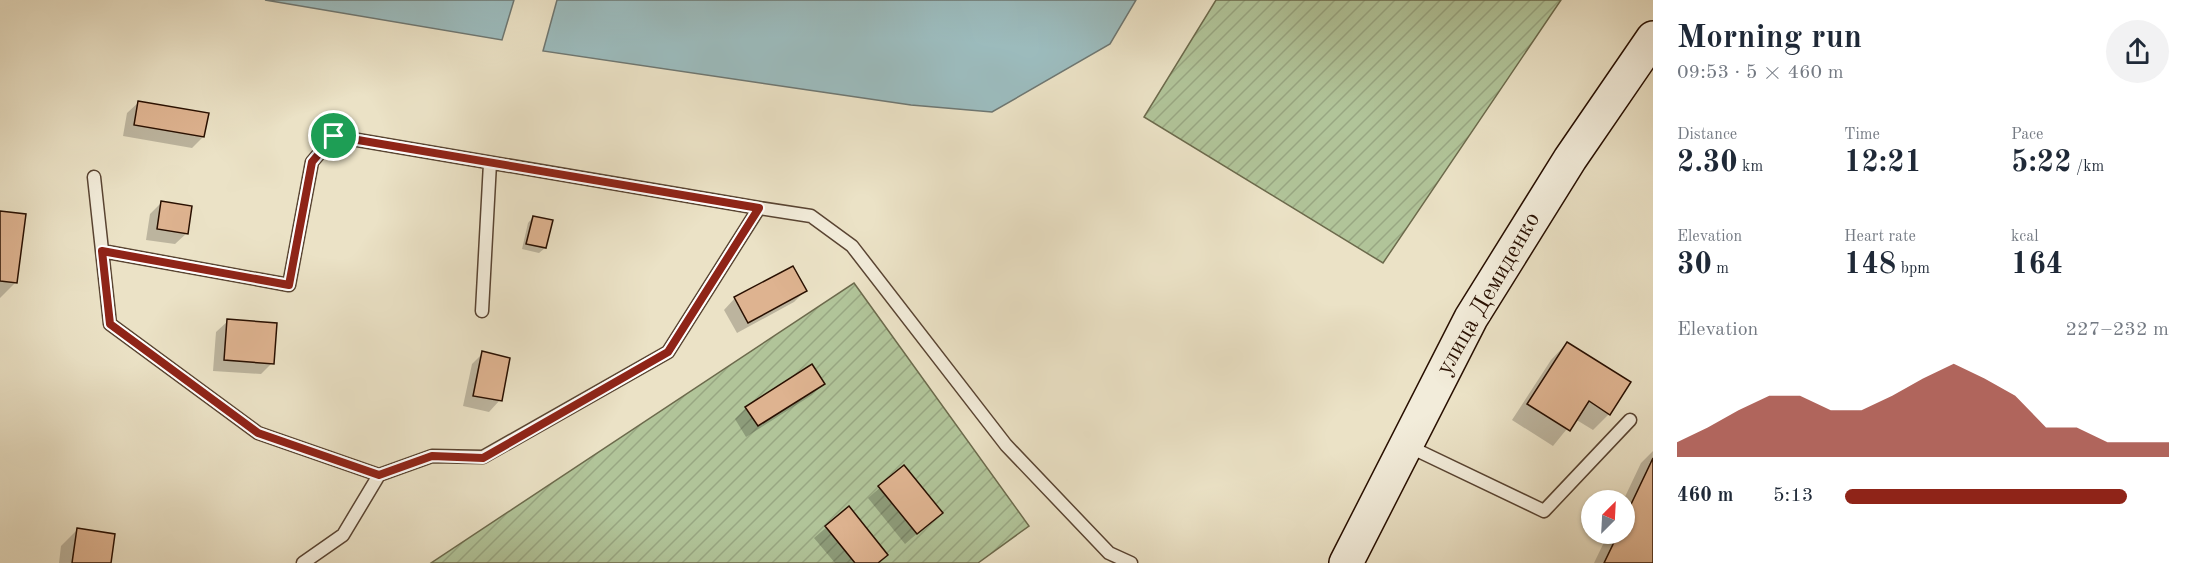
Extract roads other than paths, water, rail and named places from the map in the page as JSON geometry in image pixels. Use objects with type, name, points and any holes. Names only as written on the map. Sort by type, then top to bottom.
[{"type":"main road","name":"улица Демиденко","points":[[1346,563],[1471,318],[1570,159],[1653,38]]},
{"type":"lane","points":[[102,251],[289,285],[312,162],[334,136],[811,216],[852,246],[1006,445],[1110,553],[1131,563]]},
{"type":"lane","points":[[482,311],[490,163]]},
{"type":"lane","points":[[94,177],[110,324],[258,433],[379,475],[432,456],[483,458],[668,352],[759,208]]},
{"type":"lane","points":[[1405,445],[1544,511],[1630,420]]},
{"type":"lane","points":[[303,563],[343,535],[379,475]]},
{"type":"water","points":[[265,0],[514,0],[502,40]]},
{"type":"water","points":[[557,0],[1136,0],[1110,44],[992,112],[911,105],[543,51]]}]
